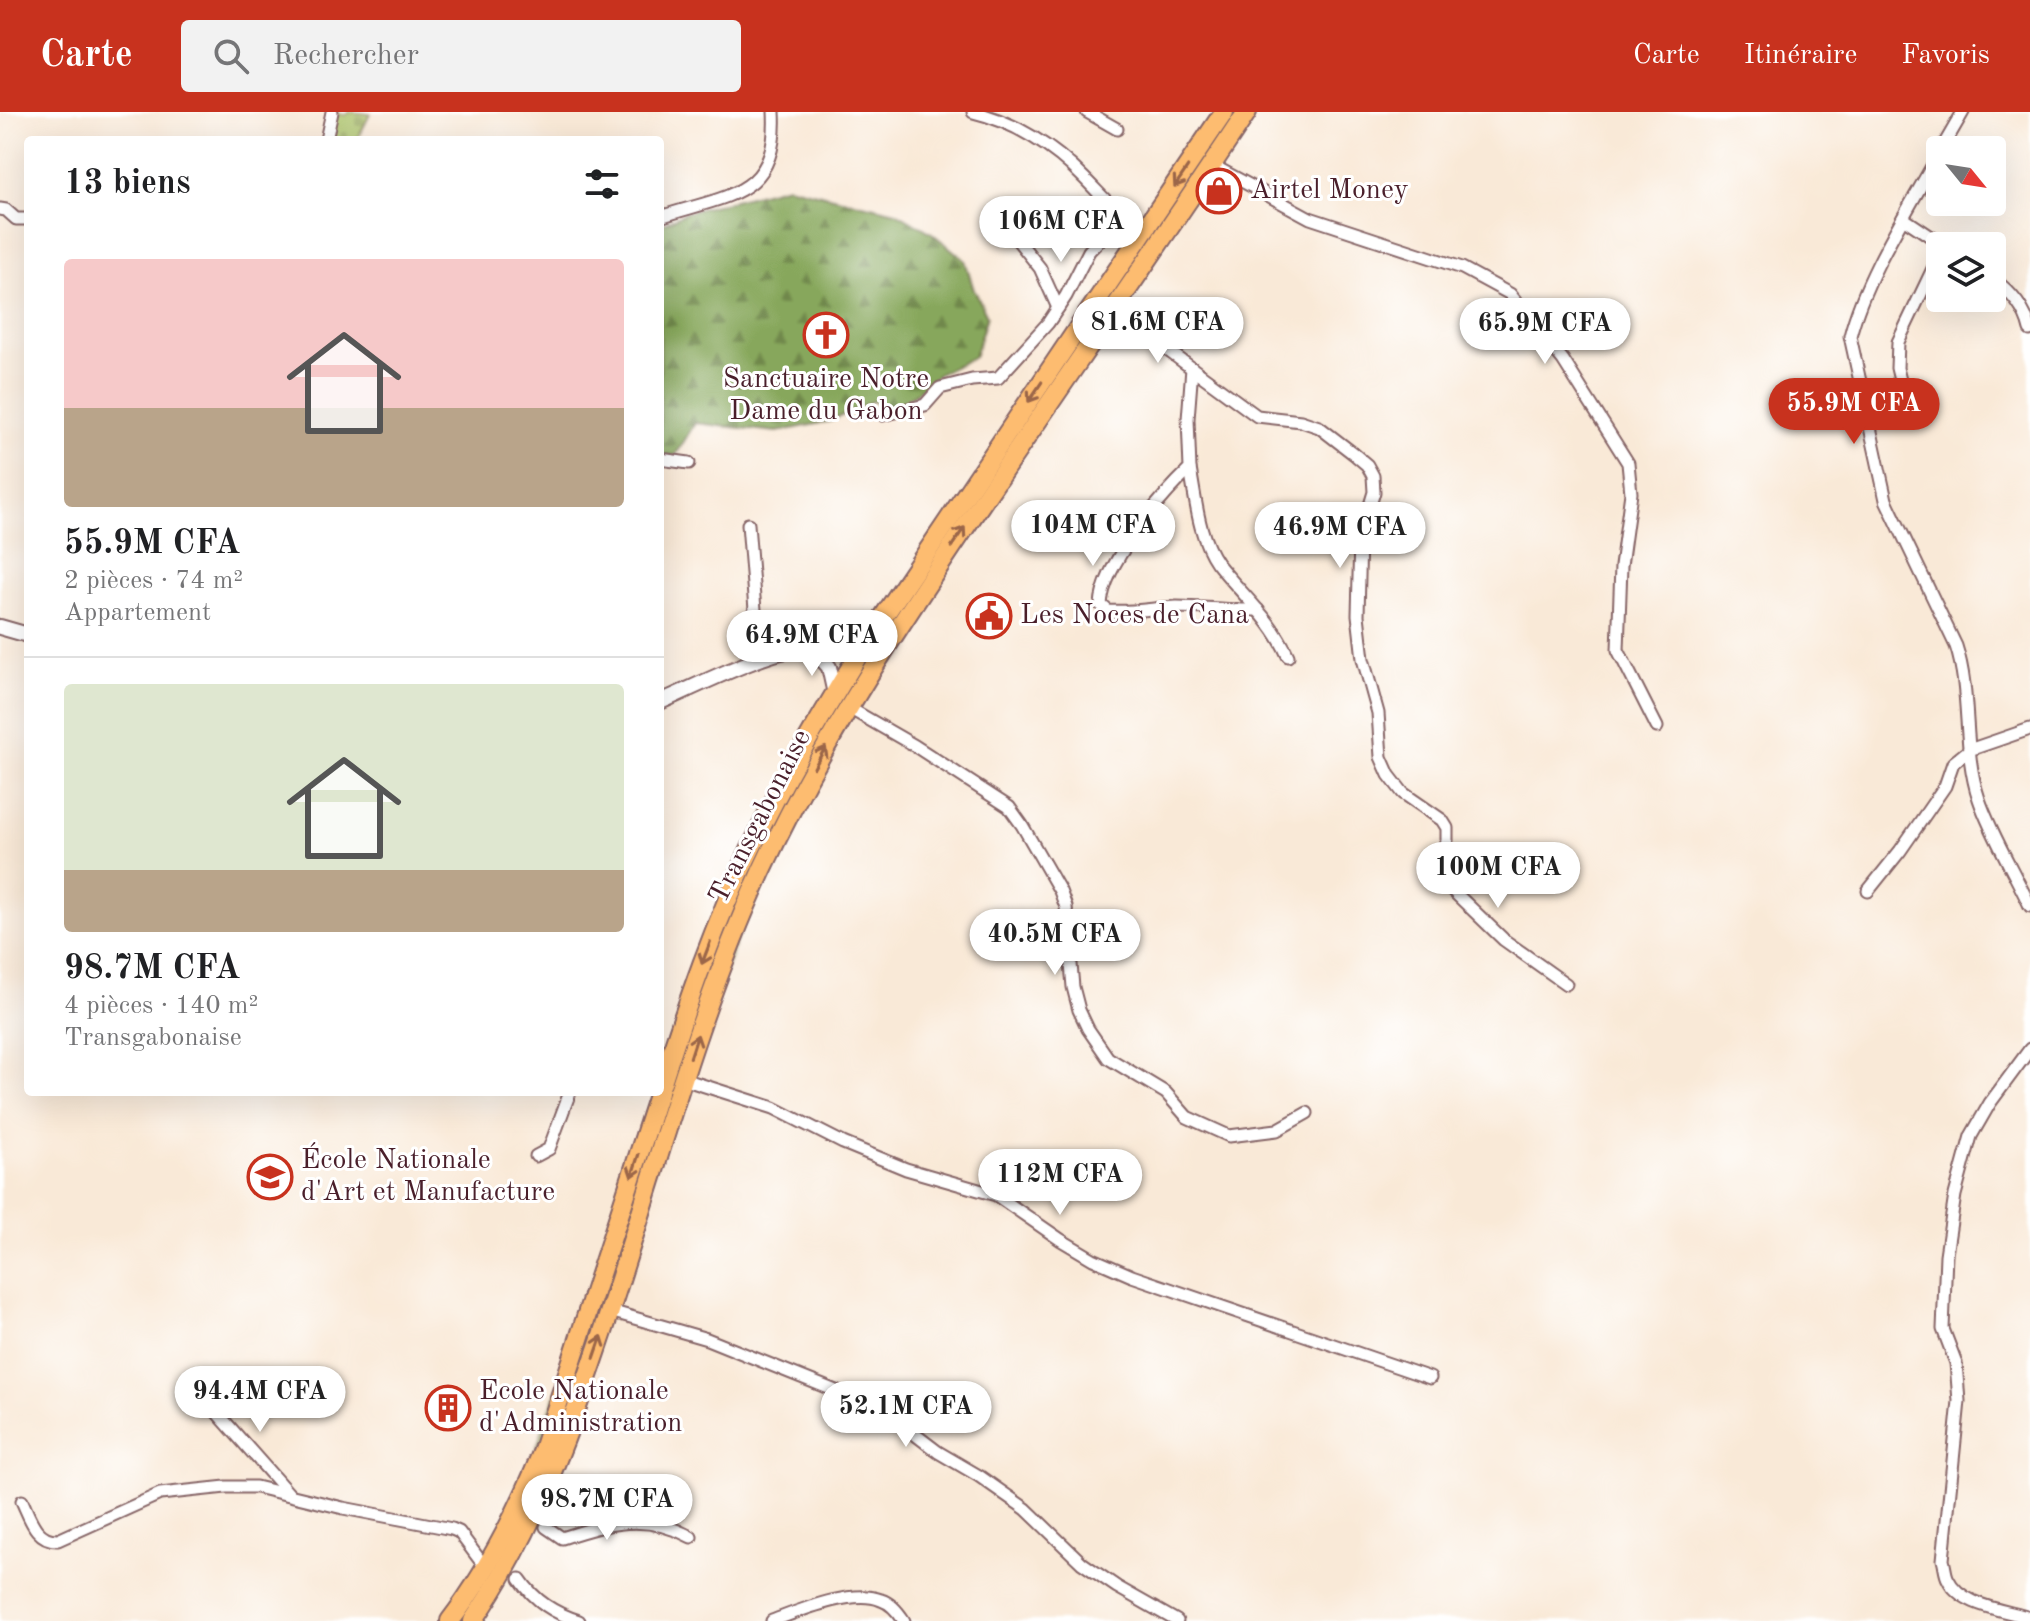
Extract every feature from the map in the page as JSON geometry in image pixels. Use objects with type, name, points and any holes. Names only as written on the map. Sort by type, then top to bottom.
[{"type":"highway","name":"Transgabonaise","points":[[664,1075],[705,956],[752,845],[835,694],[881,620],[1224,112]]},
{"type":"highway","name":"Transgabonaise","points":[[473,1621],[515,1554],[549,1481],[610,1311],[723,963],[763,869],[796,803],[849,708],[918,597],[1247,112]]},
{"type":"highway","name":"Transgabonaise","points":[[450,1621],[485,1567],[520,1502],[545,1445],[657,1096]]},
{"type":"street","points":[[327,136],[332,112]]},
{"type":"street","points":[[664,216],[747,189],[764,170],[773,147],[774,112]]},
{"type":"street","points":[[973,112],[992,114],[1043,143],[1133,226]]},
{"type":"street","points":[[1087,112],[1117,129]]},
{"type":"street","points":[[1949,136],[1963,112]]},
{"type":"street","points":[[1212,165],[1310,218],[1462,268],[1498,287],[1510,294],[1563,360],[1628,463],[1631,493],[1621,566],[1618,650],[1657,727]]},
{"type":"street","points":[[1926,176],[1855,314],[1850,336],[1886,500],[1956,646],[1963,667],[1969,750],[1979,800],[2030,906]]},
{"type":"street","points":[[0,209],[16,219],[24,219]]},
{"type":"street","points":[[883,415],[925,405],[940,388],[972,380],[998,378],[1058,308],[1089,251],[1122,217]]},
{"type":"street","points":[[1903,218],[1926,234]]},
{"type":"street","points":[[1016,238],[1040,268],[1058,308]]},
{"type":"street","points":[[1909,418],[1897,368],[1898,342],[1926,283]]},
{"type":"street","points":[[2006,288],[2021,307],[2030,330]]},
{"type":"street","points":[[1144,333],[1257,416],[1301,421],[1319,427],[1367,465],[1373,476],[1374,492],[1360,538],[1358,615],[1363,659],[1378,713],[1381,757],[1389,775],[1403,793],[1442,820],[1447,828],[1441,868],[1449,887],[1504,940],[1566,984]]},
{"type":"street","points":[[1192,368],[1188,419],[1190,469],[1203,536],[1216,561],[1258,610],[1288,656]]},
{"type":"street","points":[[664,460],[689,463]]},
{"type":"street","points":[[1190,469],[1131,539],[1102,589],[1101,605],[1108,611],[1120,612],[1178,607],[1258,610]]},
{"type":"street","points":[[748,524],[756,622],[764,657]]},
{"type":"street","points":[[664,700],[764,657],[798,648],[827,650],[847,645],[881,620]]},
{"type":"street","points":[[0,627],[24,634]]},
{"type":"street","points":[[811,648],[829,667],[835,694]]},
{"type":"street","points":[[849,708],[915,746],[1009,807],[1060,891],[1066,907],[1073,987],[1079,1010],[1108,1058],[1166,1093],[1187,1117],[1229,1136],[1277,1130],[1307,1113]]},
{"type":"street","points":[[1868,891],[1945,786],[1953,763],[1969,750],[2030,729]]},
{"type":"street","points":[[2030,1049],[1990,1103],[1971,1136],[1962,1163],[1946,1255],[1943,1329],[1956,1363],[1959,1401],[1943,1560],[1948,1579],[1958,1593],[1968,1598],[2030,1618]]},
{"type":"street","points":[[683,1079],[774,1108],[843,1143],[906,1169],[996,1195],[1072,1246],[1132,1276],[1430,1378]]},
{"type":"street","points":[[536,1156],[549,1149],[569,1096]]},
{"type":"street","points":[[610,1311],[707,1339],[883,1410],[938,1452],[1026,1509],[1082,1563],[1177,1621]]},
{"type":"street","points":[[205,1399],[288,1494]]},
{"type":"street","points":[[22,1501],[38,1532],[50,1541],[66,1539],[160,1494],[256,1487],[452,1529],[459,1532],[485,1567]]},
{"type":"street","points":[[546,1527],[562,1538],[614,1522],[628,1522],[670,1525],[691,1537]]},
{"type":"street","points":[[520,1579],[533,1598],[579,1621]]},
{"type":"street","points":[[772,1621],[855,1596],[881,1600],[904,1621]]},
{"type":"green space","points":[[334,112],[344,115],[351,112],[370,114],[359,136],[332,136]]},
{"type":"green space","points":[[1232,112],[1239,112],[786,803],[530,1507],[464,1621],[457,1621],[496,1561],[711,958],[781,801],[858,665]]},
{"type":"green space","points":[[787,186],[896,212],[932,233],[965,260],[973,287],[987,316],[974,357],[940,373],[915,394],[891,408],[872,401],[831,421],[777,432],[695,423],[675,456],[664,455],[664,223],[685,213]]},
{"type":"place","name":"Airtel Money","points":[[1219,191]]},
{"type":"place","name":"Sanctuaire Notre Dame du Gabon","points":[[826,335]]},
{"type":"place","name":"Les Noces de Cana","points":[[989,616]]},
{"type":"place","name":"École Nationale d'Art et Manufacture","points":[[270,1177]]},
{"type":"place","name":"Ecole Nationale d'Administration","points":[[448,1408]]}]
